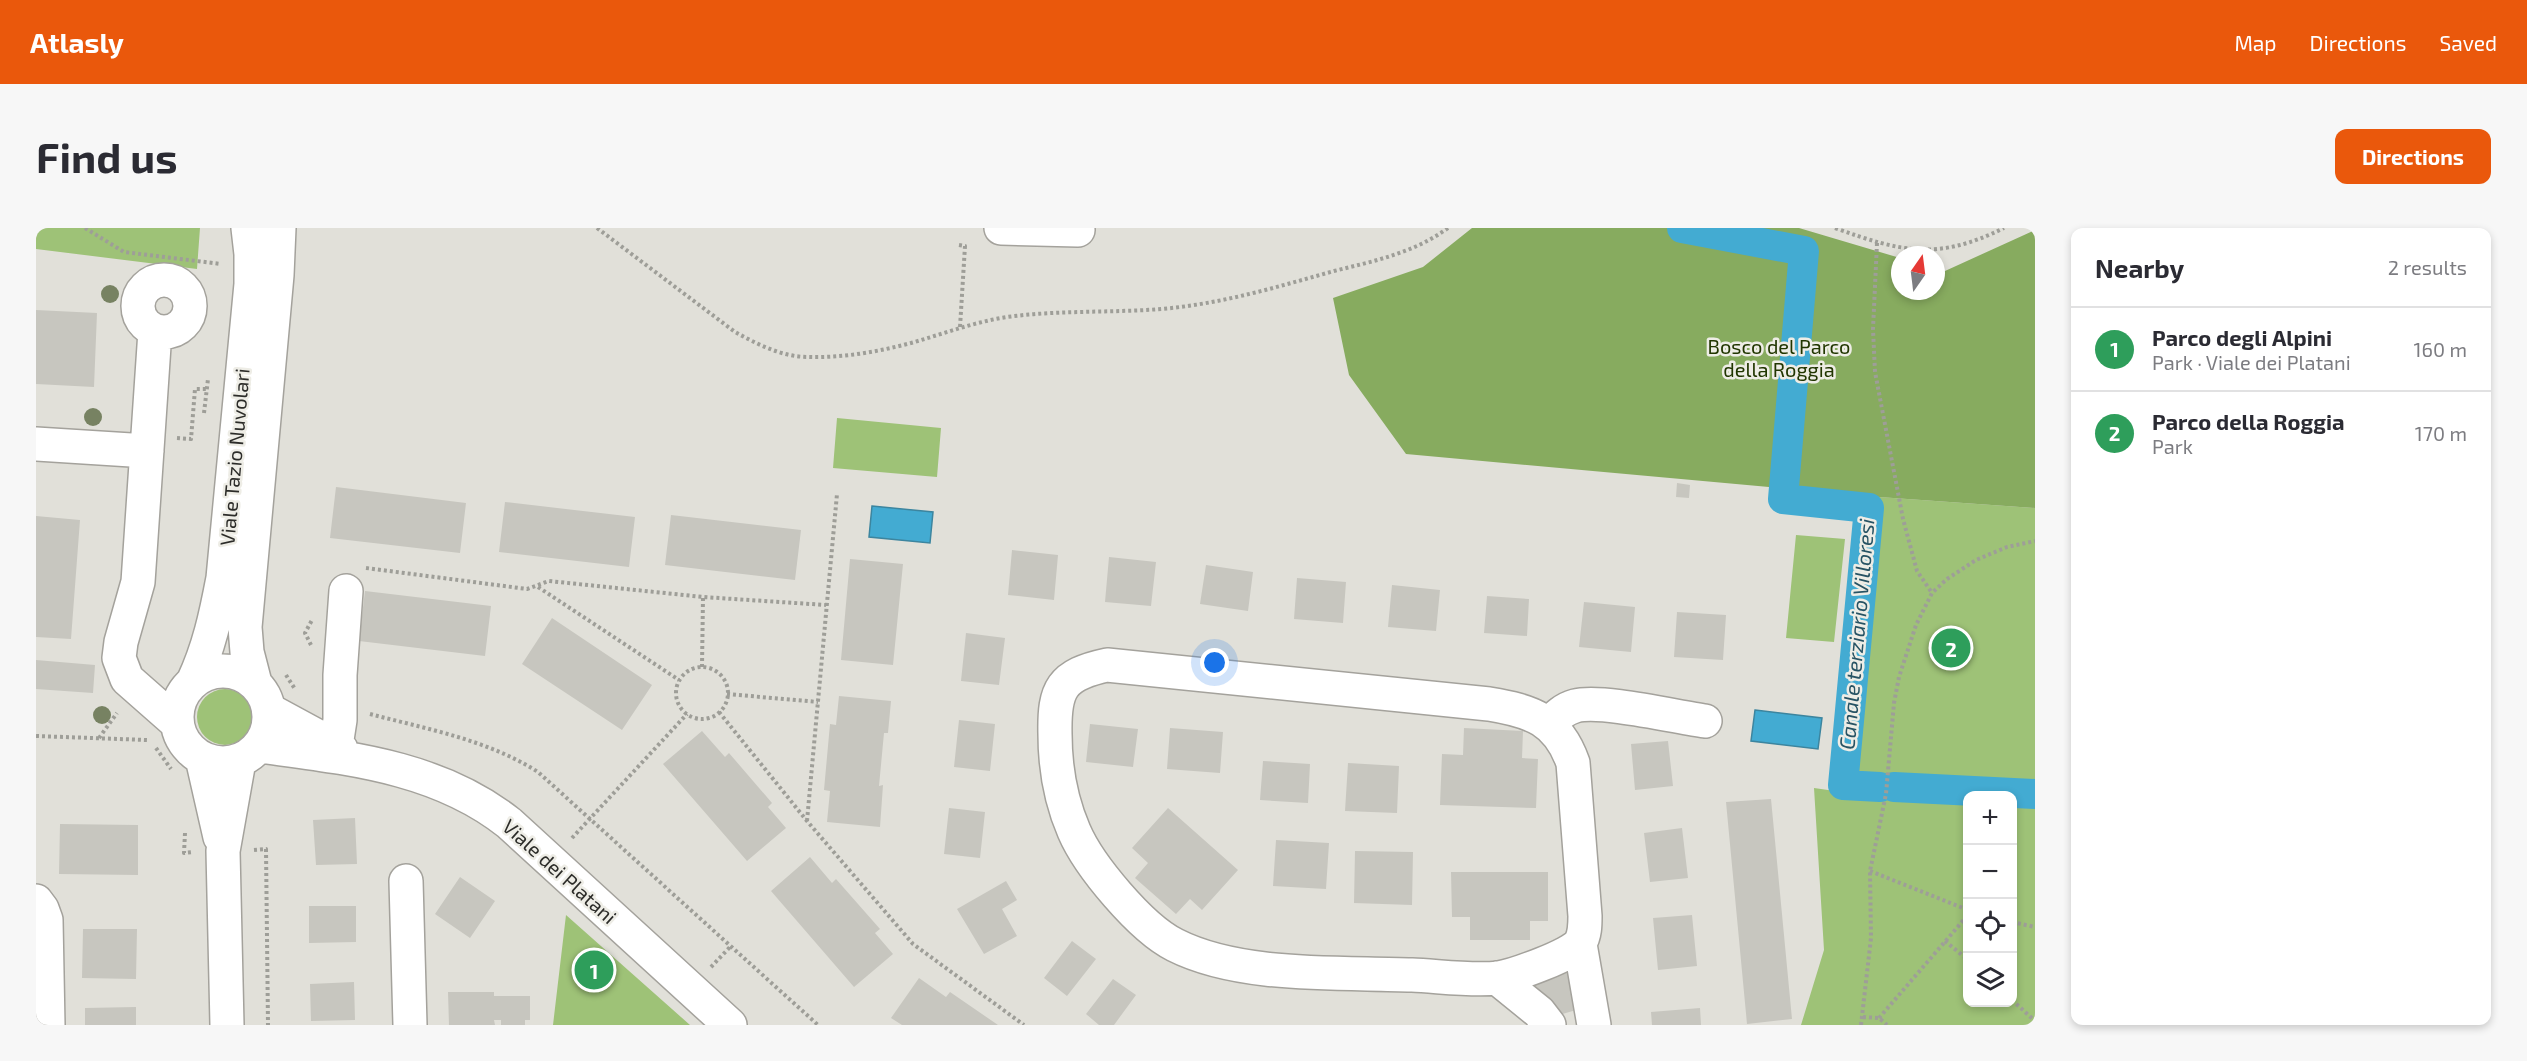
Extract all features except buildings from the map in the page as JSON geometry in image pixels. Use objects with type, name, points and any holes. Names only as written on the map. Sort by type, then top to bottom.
[{"type":"street","points":[[1001,228],[1078,230]]},
{"type":"street","name":"Viale Tazio Nuvolari","points":[[268,687],[247,652],[245,627],[271,229]]},
{"type":"street","name":"Viale Tazio Nuvolari","points":[[171,715],[205,656],[215,624],[223,578],[251,284],[251,254],[271,229]]},
{"type":"street","points":[[155,331],[158,444],[138,582],[121,642],[119,658],[127,679],[128,697],[171,715],[181,737],[190,749],[188,766],[223,851]]},
{"type":"street","points":[[36,444],[158,444]]},
{"type":"street","points":[[350,753],[340,720],[340,675],[351,579]]},
{"type":"street","points":[[1580,944],[1555,959],[1497,978],[1262,969],[1211,961],[1173,944],[1133,914],[1100,872],[1074,832],[1061,792],[1055,756],[1054,721],[1058,694],[1070,678],[1085,670],[1107,665],[1489,704],[1536,716],[1548,724],[1566,743],[1573,763],[1585,916],[1580,944],[1594,1025]]},
{"type":"street","points":[[171,715],[204,675],[217,671],[244,675],[268,687],[267,732],[250,754],[223,851],[227,1025]]},
{"type":"street","name":"Viale dei Platani","points":[[268,687],[350,753]]},
{"type":"street","points":[[1548,724],[1562,712],[1576,706],[1596,704],[1705,721]]},
{"type":"street","name":"Viale dei Platani","points":[[250,754],[350,753],[422,776],[471,796],[490,808],[730,1025]]},
{"type":"street","points":[[188,766],[214,763],[250,754]]},
{"type":"street","points":[[406,881],[410,1025]]},
{"type":"street","points":[[36,901],[46,920],[48,1025]]},
{"type":"street","points":[[1497,978],[1539,1012],[1549,1025]]},
{"type":"path","points":[[85,228],[124,252],[221,264]]},
{"type":"path","points":[[597,228],[735,332],[758,345],[804,357],[850,355],[911,343],[960,327],[1007,317],[1162,309],[1226,300],[1394,255],[1430,241],[1448,228]]},
{"type":"path","points":[[1835,228],[1877,243],[1925,251],[1982,239],[2004,228]]},
{"type":"path","points":[[1877,243],[1873,329],[1875,372],[1906,529],[1917,571],[1932,593]]},
{"type":"path","points":[[959,245],[965,246],[960,327]]},
{"type":"path","points":[[220,275],[221,256]]},
{"type":"path","points":[[204,424],[208,378]]},
{"type":"path","points":[[158,444],[191,439],[195,388],[207,389]]},
{"type":"path","points":[[807,821],[837,494]]},
{"type":"path","points":[[1861,1025],[1871,938],[1870,871],[1886,794],[1894,703],[1899,677],[1916,625],[1932,593],[1947,579],[1976,560],[2007,547],[2035,541]]},
{"type":"path","points":[[351,579],[527,589],[549,581],[703,597],[826,605]]},
{"type":"path","points":[[537,586],[679,680]]},
{"type":"path","points":[[702,667],[703,597]]},
{"type":"path","points":[[702,667],[711,668],[723,679],[728,694],[726,703],[719,712],[700,719],[687,714],[677,701],[679,680],[687,672],[702,667]]},
{"type":"path","points":[[268,687],[299,696]]},
{"type":"path","points":[[728,694],[818,702]]},
{"type":"path","points":[[99,739],[128,697]]},
{"type":"path","points":[[364,712],[470,741],[507,754],[538,772],[591,817],[818,1025]]},
{"type":"path","points":[[719,712],[807,821],[913,944],[1024,1025]]},
{"type":"path","points":[[571,844],[571,839],[687,714]]},
{"type":"path","points":[[36,736],[99,739],[171,715],[188,766]]},
{"type":"path","points":[[184,853],[185,830]]},
{"type":"path","points":[[266,849],[268,1025]]},
{"type":"path","points":[[1870,871],[1963,911]]},
{"type":"path","points":[[1879,1018],[1963,919]]},
{"type":"path","points":[[2017,923],[2035,927]]},
{"type":"path","points":[[1945,940],[1963,956]]},
{"type":"path","points":[[705,968],[711,968],[731,946]]},
{"type":"path","points":[[2017,1004],[2035,1020]]},
{"type":"path","points":[[1863,1017],[1879,1018],[1887,1025]]},
{"type":"green space","points":[[36,228],[200,228],[197,269],[36,249]]},
{"type":"green space","name":"Bosco del Parco della Roggia","points":[[1472,228],[1799,228],[1891,255],[1891,300],[1945,300],[1945,271],[2035,230],[2035,508],[1879,497],[1406,454],[1349,375],[1333,298],[1423,267]]},
{"type":"green space","points":[[837,418],[941,428],[937,477],[833,468]]},
{"type":"green space","points":[[1879,497],[2035,508],[2035,1025],[1801,1025],[1824,950],[1814,788],[1856,794]]},
{"type":"green space","points":[[1796,535],[1845,539],[1834,642],[1786,638]]},
{"type":"green space","points":[[225,689],[236,691],[245,697],[251,706],[253,717],[251,728],[245,737],[236,743],[225,745],[214,743],[205,737],[199,728],[197,717],[199,706],[205,697],[214,691]]},
{"type":"green space","points":[[566,915],[690,1025],[553,1025]]},
{"type":"water","points":[[872,506],[933,512],[930,543],[869,537]]},
{"type":"water","points":[[1755,710],[1822,718],[1818,749],[1751,741]]},
{"type":"waterway","name":"Canale terziario Villoresi","points":[[1682,228],[1804,251],[1783,499],[1869,508],[1843,785],[1880,787]]},
{"type":"waterway","name":"Canale terziario Villoresi","points":[[1894,787],[2035,794]]},
{"type":"place","name":"Parco della Roggia","points":[[1951,648]]},
{"type":"place","name":"Parco degli Alpini","points":[[594,970]]}]
